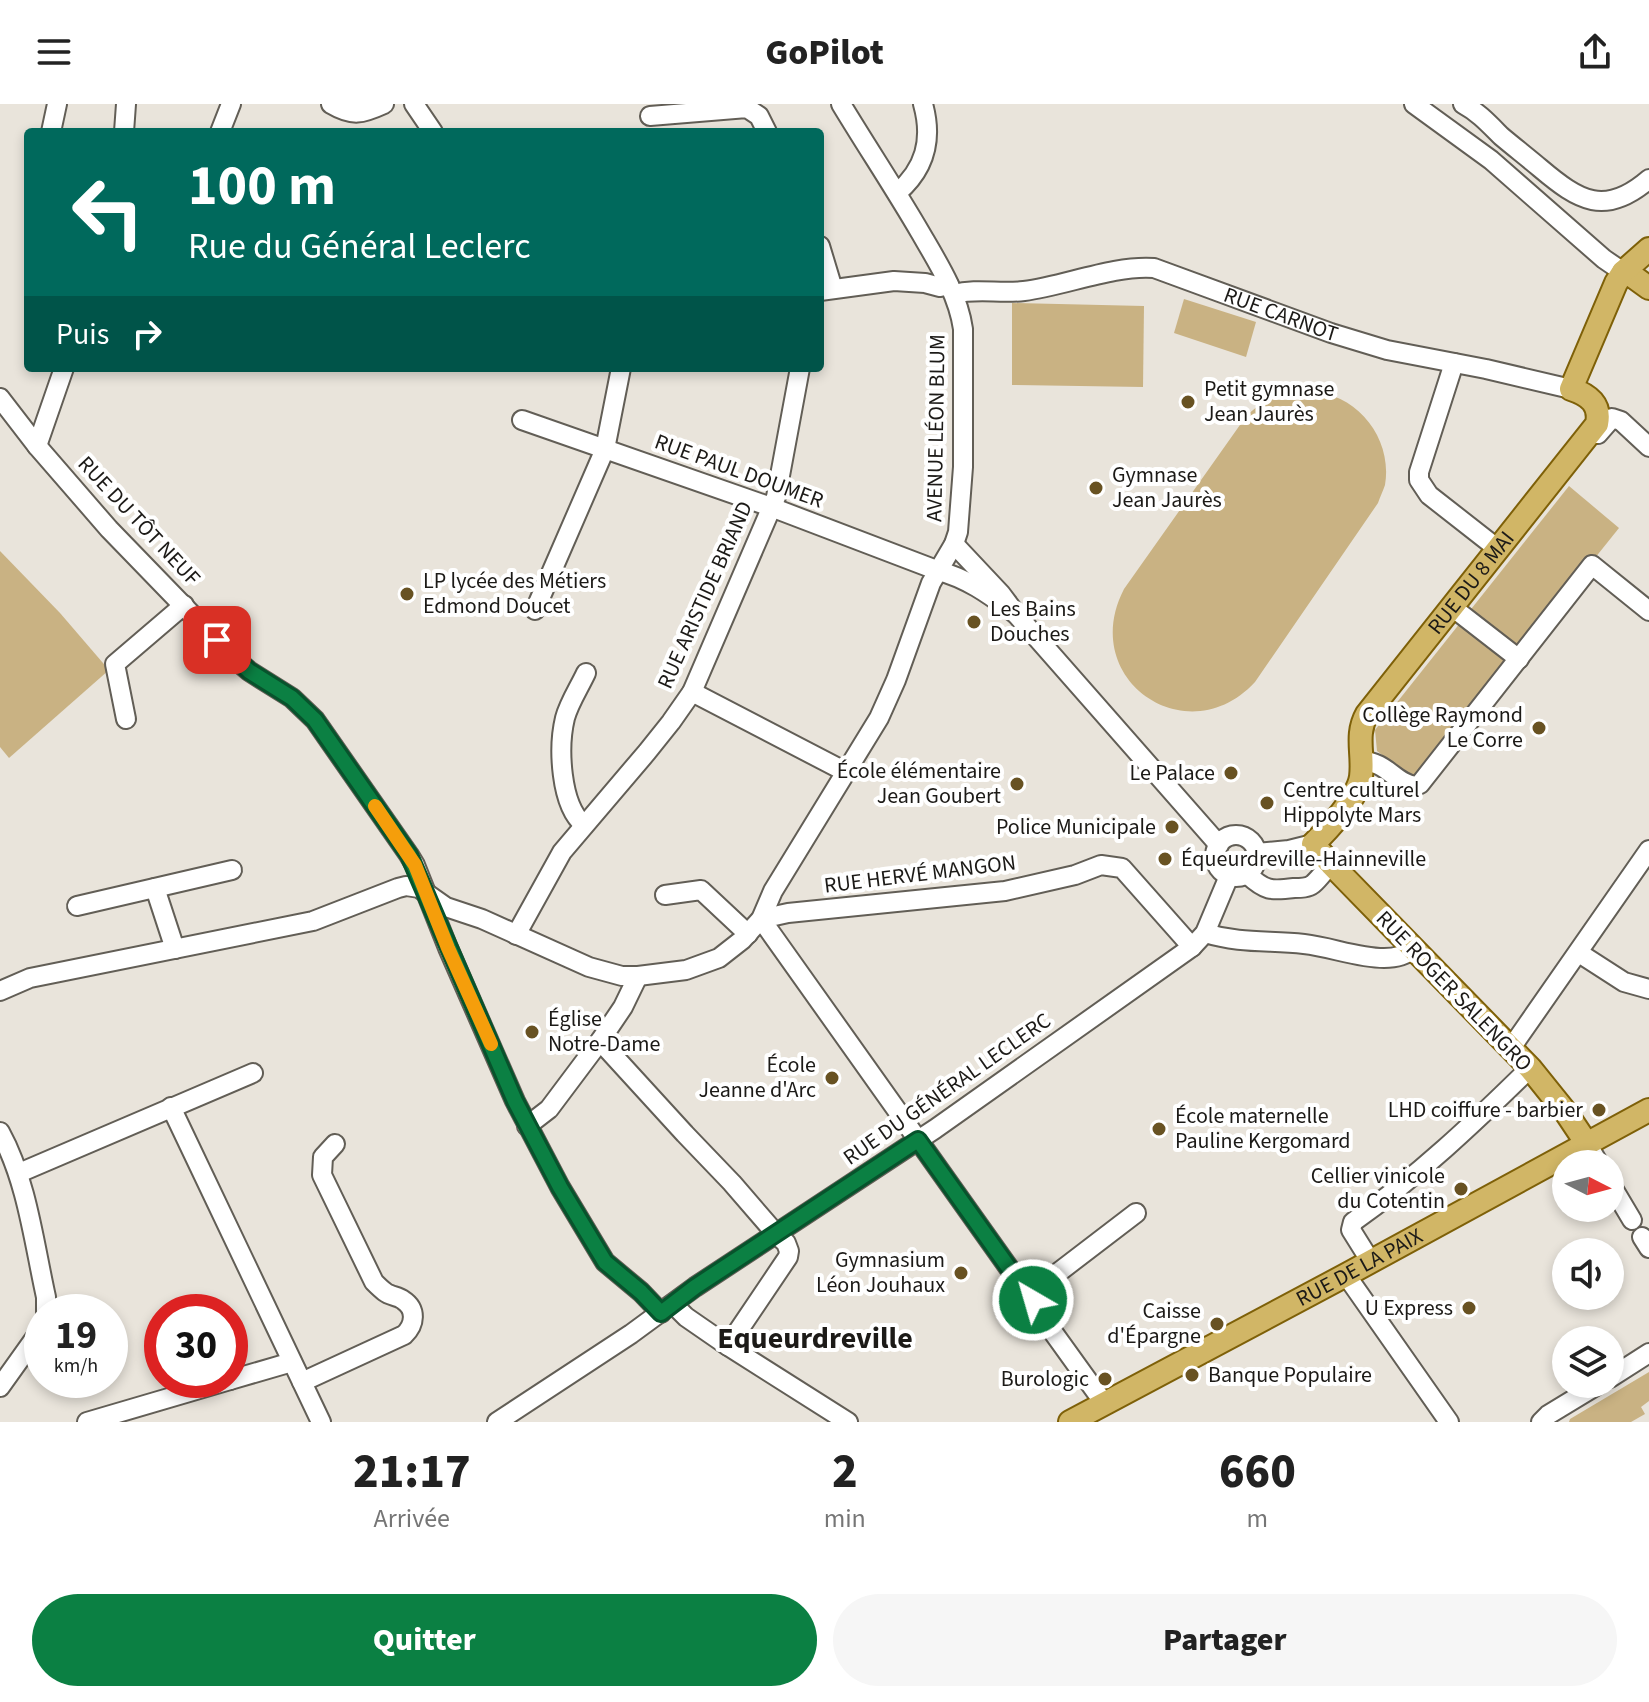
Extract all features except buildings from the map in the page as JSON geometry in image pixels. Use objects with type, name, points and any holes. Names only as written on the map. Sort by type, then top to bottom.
[{"type":"main road","points":[[1571,389],[1616,283],[1623,272],[1649,249]]},
{"type":"main road","points":[[1623,272],[1649,288]]},
{"type":"main road","name":"RUE CARNOT","points":[[1571,389],[1587,396],[1600,413]]},
{"type":"main road","name":"RUE DU 8 MAI","points":[[1313,844],[1356,790],[1361,777],[1360,733],[1364,720],[1590,434],[1600,413]]},
{"type":"main road","name":"RUE ROGER SALENGRO","points":[[1313,844],[1530,1068],[1587,1144]]},
{"type":"main road","name":"RUE DE LA PAIX","points":[[1070,1422],[1649,1110]]},
{"type":"street","points":[[124,128],[126,104]]},
{"type":"street","points":[[222,128],[231,104]]},
{"type":"street","points":[[331,104],[345,112],[360,113],[384,104]]},
{"type":"street","points":[[414,104],[430,128]]},
{"type":"street","name":"AVENUE LÉON BLUM","points":[[426,892],[446,907],[482,919],[605,973],[638,976],[700,966],[732,949],[761,919],[773,891],[879,718],[931,583],[958,532],[962,495],[963,329],[952,290],[897,193],[841,104]]},
{"type":"street","points":[[897,193],[913,179],[922,161],[928,129],[923,104]]},
{"type":"street","points":[[1414,104],[1491,160],[1623,272]]},
{"type":"street","points":[[1463,104],[1575,195],[1595,201],[1614,199],[1637,189],[1649,179]]},
{"type":"street","points":[[50,105],[51,128]]},
{"type":"street","points":[[650,117],[747,108],[759,116],[765,128]]},
{"type":"street","name":"RUE CARNOT","points":[[826,290],[894,281],[925,283],[952,290],[1020,292],[1141,267],[1154,268],[1345,338],[1387,350],[1571,389]]},
{"type":"street","points":[[1454,363],[1419,480],[1429,495],[1498,549]]},
{"type":"street","points":[[37,446],[63,372]]},
{"type":"street","points":[[535,610],[605,449],[620,372]]},
{"type":"street","name":"RUE ARISTIDE BRIAND","points":[[516,935],[562,852],[647,752],[692,692],[776,497],[799,372]]},
{"type":"street","name":"RUE DU TÔT NEUF","points":[[0,398],[109,529],[234,658],[292,698],[315,720],[409,855],[527,1126],[605,1262],[641,1292],[686,1317],[848,1422]]},
{"type":"street","points":[[1590,434],[1598,434],[1612,418],[1621,421],[1649,447]]},
{"type":"street","name":"RUE PAUL DOUMER","points":[[522,420],[956,575],[1016,614]]},
{"type":"street","points":[[954,544],[1219,845]]},
{"type":"street","points":[[1361,761],[1379,764],[1409,786],[1420,784],[1592,565],[1649,611]]},
{"type":"street","points":[[126,719],[115,664],[184,605]]},
{"type":"street","points":[[1452,607],[1519,659]]},
{"type":"street","points":[[584,825],[573,809],[563,779],[561,737],[566,715],[586,673]]},
{"type":"street","points":[[692,692],[846,772]]},
{"type":"street","points":[[1238,875],[1255,865],[1257,853],[1250,841],[1237,835],[1223,840],[1219,845],[1216,863],[1224,873],[1238,875],[1274,891],[1313,884],[1331,864]]},
{"type":"street","points":[[1257,853],[1313,844]]},
{"type":"street","points":[[1511,1048],[1649,850]]},
{"type":"street","name":"RUE HERVÉ MANGON","points":[[761,919],[788,913],[1005,891],[1075,875],[1101,865],[1122,868],[1192,947]]},
{"type":"street","points":[[77,906],[232,870]]},
{"type":"street","name":"RUE DU GÉNÉRAL LECLERC","points":[[497,1422],[918,1140],[1192,947],[1205,933],[1238,875]]},
{"type":"street","points":[[0,991],[30,978],[313,921],[398,888],[412,887],[426,892]]},
{"type":"street","points":[[155,888],[175,949]]},
{"type":"street","points":[[665,895],[701,890],[748,934]]},
{"type":"street","points":[[761,919],[1021,1285],[1033,1296],[1038,1308],[1050,1311],[1057,1306],[1060,1297],[1057,1289],[1045,1284],[1037,1288],[1033,1296]]},
{"type":"street","points":[[1205,933],[1227,939],[1308,945],[1387,958],[1403,956],[1413,949]]},
{"type":"street","points":[[1579,953],[1624,982],[1647,985]]},
{"type":"street","points":[[527,1126],[549,1109],[600,1041],[623,1007],[638,976]]},
{"type":"street","points":[[600,1041],[786,1243],[788,1257],[728,1346]]},
{"type":"street","points":[[1371,1262],[1351,1230],[1353,1222],[1443,1152],[1530,1068]]},
{"type":"street","points":[[19,1173],[253,1073]]},
{"type":"street","points":[[171,1107],[321,1422]]},
{"type":"street","points":[[0,1132],[19,1173],[45,1294]]},
{"type":"street","points":[[302,1382],[404,1335],[412,1327],[414,1319],[406,1301],[386,1293],[374,1282],[322,1175],[323,1157],[335,1144]]},
{"type":"street","points":[[1587,1144],[1591,1150]]},
{"type":"street","points":[[1624,1207],[1632,1220]]},
{"type":"street","points":[[1050,1285],[1055,1275],[1136,1213]]},
{"type":"street","points":[[1346,1275],[1449,1422]]},
{"type":"street","points":[[1050,1311],[1050,1328],[1104,1403]]},
{"type":"street","points":[[0,1387],[24,1352]]},
{"type":"street","points":[[1624,1369],[1649,1353]]},
{"type":"street","points":[[248,1375],[292,1362]]},
{"type":"street","points":[[87,1422],[169,1398]]},
{"type":"street","points":[[1541,1422],[1576,1398]]},
{"type":"shaded area","points":[[1184,299],[1256,322],[1246,357],[1174,333]]},
{"type":"shaded area","points":[[1012,303],[1144,306],[1143,387],[1012,385]]},
{"type":"shaded area","points":[[1311,391],[1343,400],[1357,410],[1377,435],[1386,468],[1385,485],[1378,503],[1255,682],[1228,703],[1200,711],[1172,709],[1147,697],[1127,678],[1115,652],[1113,622],[1124,589],[1247,415],[1264,401],[1291,392]]},
{"type":"shaded area","points":[[1569,486],[1619,528],[1416,781],[1377,751],[1375,730]]},
{"type":"shaded area","points":[[0,551],[109,670],[9,758],[0,747]]},
{"type":"shaded area","points":[[1649,1372],[1649,1401],[1641,1407],[1645,1414],[1631,1422],[1569,1422],[1605,1398],[1624,1398],[1624,1387]]},
{"type":"slow traffic","points":[[375,806],[415,865],[491,1044]]},
{"type":"place","name":"Petit gymnase Jean Jaurès","points":[[1188,402]]},
{"type":"place","name":"Gymnase Jean Jaurès","points":[[1096,488]]},
{"type":"place","name":"LP lycée des Métiers Edmond Doucet","points":[[407,594]]},
{"type":"place","name":"Les Bains Douches","points":[[974,622]]},
{"type":"place","name":"Collège Raymond Le Corre","points":[[1539,728]]},
{"type":"place","name":"Le Palace","points":[[1231,773]]},
{"type":"place","name":"École élémentaire Jean Goubert","points":[[1017,784]]},
{"type":"place","name":"Centre culturel Hippolyte Mars","points":[[1267,803]]},
{"type":"place","name":"Police Municipale","points":[[1172,827]]},
{"type":"place","name":"Équeurdreville-Hainneville","points":[[1165,859]]},
{"type":"place","name":"Église Notre-Dame","points":[[532,1032]]},
{"type":"place","name":"École Jeanne d'Arc","points":[[832,1078]]},
{"type":"place","name":"LHD coiffure - barbier","points":[[1599,1110]]},
{"type":"place","name":"École maternelle Pauline Kergomard","points":[[1159,1129]]},
{"type":"place","name":"Cellier vinicole du Cotentin","points":[[1461,1189]]},
{"type":"place","name":"Gymnasium Léon Jouhaux","points":[[961,1273]]},
{"type":"place","name":"U Express","points":[[1469,1308]]},
{"type":"place","name":"Caisse d'Épargne","points":[[1217,1324]]},
{"type":"place","name":"Banque Populaire","points":[[1192,1375]]},
{"type":"place","name":"Burologic","points":[[1105,1379]]},
{"type":"district","name":"Equeurdreville","points":[[815,1338]]},
{"type":"route","points":[[217,640],[249,671],[292,698],[315,720],[409,855],[515,1101],[560,1187],[605,1262],[661,1313],[695,1287],[918,1140],[1033,1300]]}]
